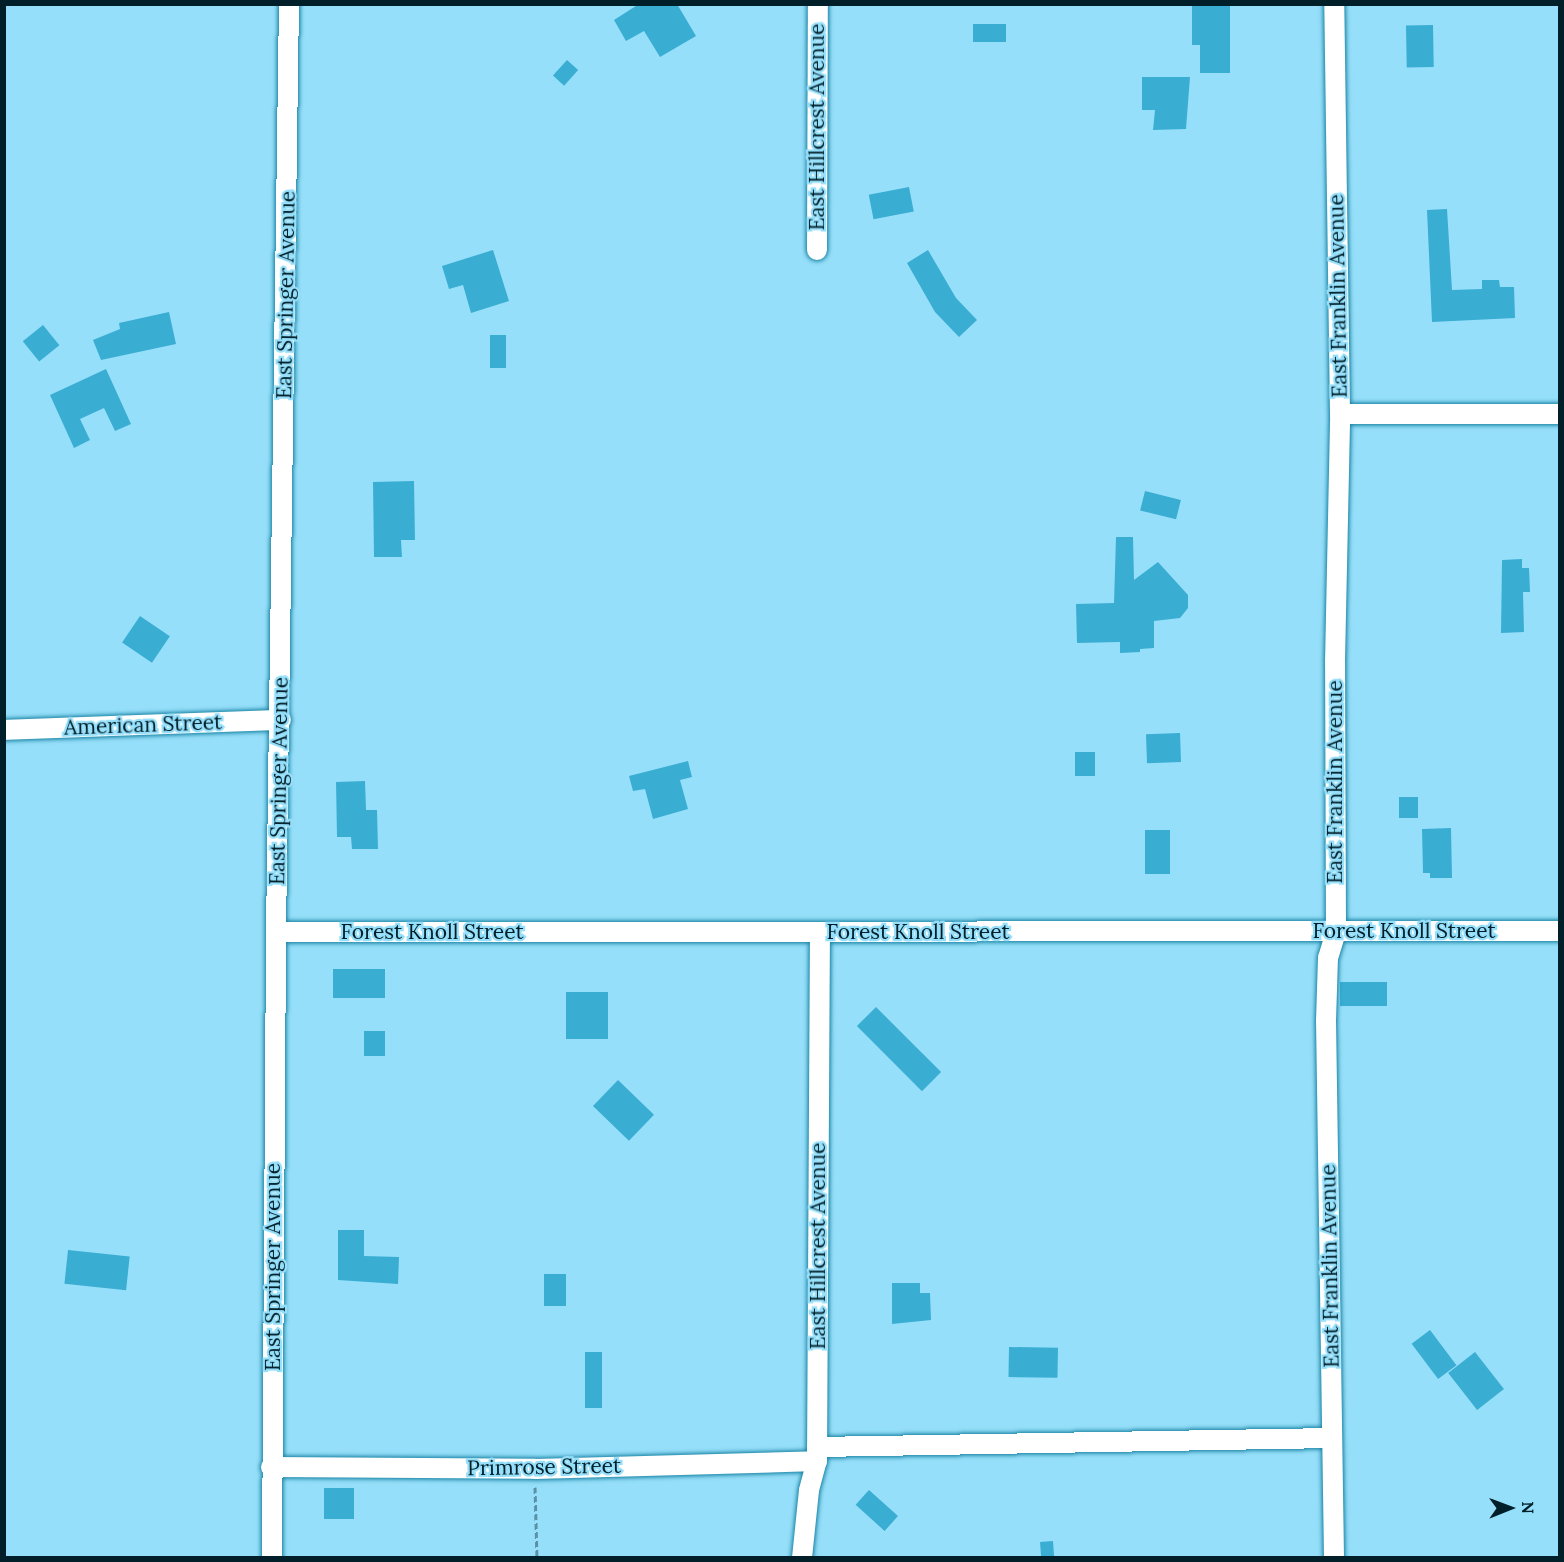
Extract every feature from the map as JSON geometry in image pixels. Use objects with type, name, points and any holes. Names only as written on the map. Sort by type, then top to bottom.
[{"type":"street","name":"East Springer Avenue","points":[[272,1557],[276,932],[281,720],[289,4]]},
{"type":"street","name":"East Hillcrest Avenue","points":[[817,250],[818,4]]},
{"type":"street","name":"East Franklin Avenue","points":[[1334,4],[1340,414],[1335,662],[1336,931],[1328,958],[1326,1021],[1334,1557]]},
{"type":"street","points":[[1340,414],[1560,414]]},
{"type":"street","name":"American Street","points":[[4,730],[281,720]]},
{"type":"street","name":"Forest Knoll Street","points":[[276,932],[1560,931]]},
{"type":"street","name":"East Hillcrest Avenue","points":[[802,1557],[817,1454],[820,932]]},
{"type":"street","name":"Primrose Street","points":[[271,1467],[535,1469],[817,1454],[1332,1438]]},
{"type":"path","points":[[535,1469],[537,1557]]},
{"type":"building","points":[[639,4],[677,4],[696,36],[660,57],[644,31],[626,41],[614,20]]},
{"type":"building","points":[[1192,4],[1230,4],[1230,73],[1200,73],[1200,45],[1192,45]]},
{"type":"building","points":[[973,24],[1006,24],[1006,42],[973,42]]},
{"type":"building","points":[[1406,25],[1433,25],[1434,67],[1407,67]]},
{"type":"building","points":[[567,60],[578,70],[564,86],[553,76]]},
{"type":"building","points":[[1142,77],[1190,77],[1186,129],[1153,130],[1155,110],[1142,110]]},
{"type":"building","points":[[909,187],[914,212],[874,219],[869,195]]},
{"type":"building","points":[[1447,209],[1452,290],[1482,289],[1482,280],[1499,280],[1500,287],[1514,287],[1515,318],[1432,322],[1427,210]]},
{"type":"building","points":[[493,250],[509,301],[471,313],[463,285],[449,289],[442,266]]},
{"type":"building","points":[[928,250],[956,298],[977,320],[959,337],[935,312],[907,263]]},
{"type":"building","points":[[169,312],[176,344],[101,360],[93,340],[120,329],[119,323]]},
{"type":"building","points":[[43,325],[59,345],[39,362],[23,341]]},
{"type":"building","points":[[490,335],[506,335],[506,368],[490,368]]},
{"type":"building","points":[[106,369],[131,424],[115,431],[104,408],[80,419],[90,440],[74,448],[50,395]]},
{"type":"building","points":[[414,481],[415,540],[401,540],[402,557],[374,557],[373,482]]},
{"type":"building","points":[[1145,491],[1181,500],[1176,519],[1140,510]]},
{"type":"building","points":[[1116,537],[1133,537],[1134,580],[1158,562],[1188,595],[1188,608],[1180,618],[1154,621],[1154,648],[1140,649],[1140,652],[1120,653],[1120,642],[1077,643],[1076,604],[1114,603]]},
{"type":"building","points":[[1522,559],[1522,568],[1529,568],[1530,592],[1523,592],[1524,632],[1501,633],[1502,560]]},
{"type":"building","points":[[140,616],[170,636],[152,663],[122,643]]},
{"type":"building","points":[[1180,733],[1181,762],[1147,763],[1146,734]]},
{"type":"building","points":[[1075,752],[1095,752],[1095,776],[1075,776]]},
{"type":"building","points":[[688,761],[692,777],[680,780],[688,809],[653,819],[645,789],[633,791],[629,776]]},
{"type":"building","points":[[365,781],[366,810],[377,810],[378,849],[352,849],[351,837],[337,837],[336,782]]},
{"type":"building","points":[[1399,797],[1418,797],[1418,818],[1399,818]]},
{"type":"building","points":[[1451,828],[1452,878],[1430,878],[1430,873],[1423,873],[1422,829]]},
{"type":"building","points":[[1145,830],[1170,830],[1170,874],[1145,874]]},
{"type":"building","points":[[333,969],[385,969],[385,998],[333,998]]},
{"type":"building","points":[[1340,982],[1387,982],[1387,1006],[1340,1006]]},
{"type":"building","points":[[566,992],[608,992],[608,1039],[566,1039]]},
{"type":"building","points":[[876,1007],[941,1072],[922,1091],[857,1026]]},
{"type":"building","points":[[364,1031],[385,1031],[385,1056],[364,1056]]},
{"type":"building","points":[[618,1080],[654,1115],[629,1141],[593,1106]]},
{"type":"building","points":[[338,1230],[364,1230],[364,1256],[399,1257],[398,1284],[338,1280]]},
{"type":"building","points":[[68,1250],[130,1256],[126,1290],[64,1284]]},
{"type":"building","points":[[544,1274],[566,1274],[566,1306],[544,1306]]},
{"type":"building","points":[[892,1283],[920,1283],[920,1293],[930,1293],[931,1320],[892,1324]]},
{"type":"building","points":[[1430,1330],[1456,1365],[1438,1379],[1412,1344]]},
{"type":"building","points":[[1009,1347],[1058,1348],[1057,1378],[1008,1377]]},
{"type":"building","points":[[585,1352],[602,1352],[602,1408],[585,1408]]},
{"type":"building","points":[[1475,1352],[1504,1389],[1477,1410],[1448,1373]]},
{"type":"building","points":[[324,1488],[354,1488],[354,1519],[324,1519]]},
{"type":"building","points":[[869,1490],[898,1516],[885,1531],[856,1505]]},
{"type":"building","points":[[1053,1541],[1054,1557],[1041,1558],[1040,1542]]}]
